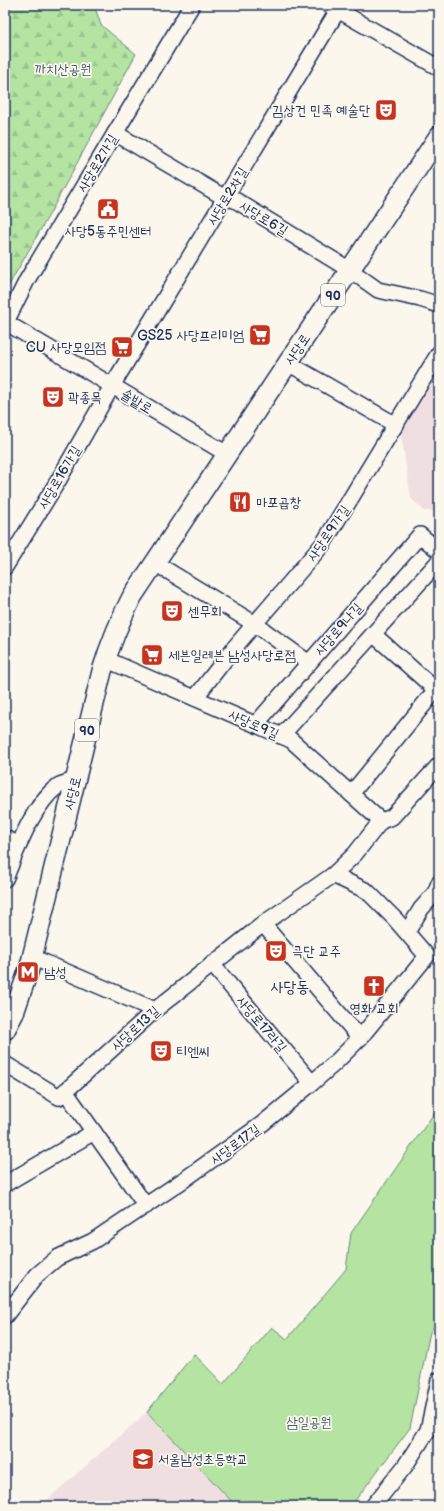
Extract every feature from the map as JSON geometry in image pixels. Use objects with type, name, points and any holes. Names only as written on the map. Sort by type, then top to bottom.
[{"type":"main road","name":"사당로","points":[[5,1030],[20,997],[32,957],[105,659],[119,623],[132,597],[439,136]]},
{"type":"street","name":"사당로2가길","points":[[5,323],[27,280],[192,5]]},
{"type":"street","points":[[336,7],[439,68]]},
{"type":"street","name":"사당로2차길","points":[[112,386],[225,198],[336,7]]},
{"type":"street","name":"사당로6길","points":[[115,133],[225,198],[235,200],[350,270],[378,290],[420,299],[439,305]]},
{"type":"street","name":"솔밭로","points":[[5,323],[227,454]]},
{"type":"street","name":"사당로9가길","points":[[195,698],[323,544],[439,353]]},
{"type":"street","points":[[288,364],[396,425]]},
{"type":"street","name":"사당로16가길","points":[[5,567],[58,481],[112,386]]},
{"type":"street","name":"사당로9나길","points":[[256,724],[420,534],[439,551]]},
{"type":"street","points":[[281,736],[439,561]]},
{"type":"street","points":[[155,563],[255,624],[309,663]]},
{"type":"street","points":[[351,794],[438,688],[373,634]]},
{"type":"street","name":"사당로9길","points":[[105,659],[291,740],[381,821]]},
{"type":"street","name":"사당로13길","points":[[65,1091],[155,1010],[212,964],[263,924],[333,875],[355,854],[381,821],[392,817],[439,765]]},
{"type":"street","points":[[5,879],[19,845],[44,800],[59,786],[75,780]]},
{"type":"street","points":[[5,838],[19,845]]},
{"type":"street","points":[[333,875],[367,891],[411,937],[421,909],[435,894],[439,883]]},
{"type":"street","points":[[263,924],[360,1038]]},
{"type":"street","name":"사당로17길","points":[[5,1316],[37,1275],[57,1258],[93,1241],[146,1206],[262,1124],[335,1063],[360,1038],[427,956],[411,937]]},
{"type":"street","points":[[32,957],[155,1010]]},
{"type":"street","name":"사당로17라길","points":[[212,964],[312,1083]]},
{"type":"street","points":[[5,1064],[58,1097],[65,1091],[146,1206]]},
{"type":"street","points":[[5,1184],[94,1132]]},
{"type":"street","points":[[373,1506],[405,1466],[428,1430],[439,1380]]},
{"type":"shaded area","points":[[439,367],[439,511],[424,511],[411,498],[400,428]]},
{"type":"shaded area","name":"서울남성초등학교","points":[[147,1412],[236,1506],[40,1506]]},
{"type":"green space","name":"까치산공원","points":[[5,5],[94,5],[101,25],[136,54],[49,215],[5,292]]},
{"type":"green space","name":"삼일공원","points":[[439,1106],[439,1320],[430,1332],[410,1428],[351,1506],[236,1506],[147,1412],[194,1354],[223,1384],[272,1327],[287,1339],[346,1269],[351,1233]]},
{"type":"place","name":"김상건 민족 예술단","points":[[386,110]]},
{"type":"place","name":"사당5동주민센터","points":[[108,209]]},
{"type":"place","name":"GS25 사당프리미엄","points":[[260,335]]},
{"type":"place","name":"CU 사당모임점","points":[[122,347]]},
{"type":"place","name":"곽종목","points":[[53,397]]},
{"type":"place","name":"마포곱창","points":[[240,502]]},
{"type":"place","name":"센무회","points":[[172,611]]},
{"type":"place","name":"세븐일레븐 남성사당로점","points":[[152,655]]},
{"type":"place","name":"극단 교주","points":[[276,951]]},
{"type":"place","name":"남성","points":[[28,972]]},
{"type":"place","name":"영화 교회","points":[[374,986]]},
{"type":"place","name":"티엔씨","points":[[161,1051]]},
{"type":"place","name":"서울남성초등학교","points":[[143,1459]]},
{"type":"district","name":"사당동","points":[[290,986]]}]
